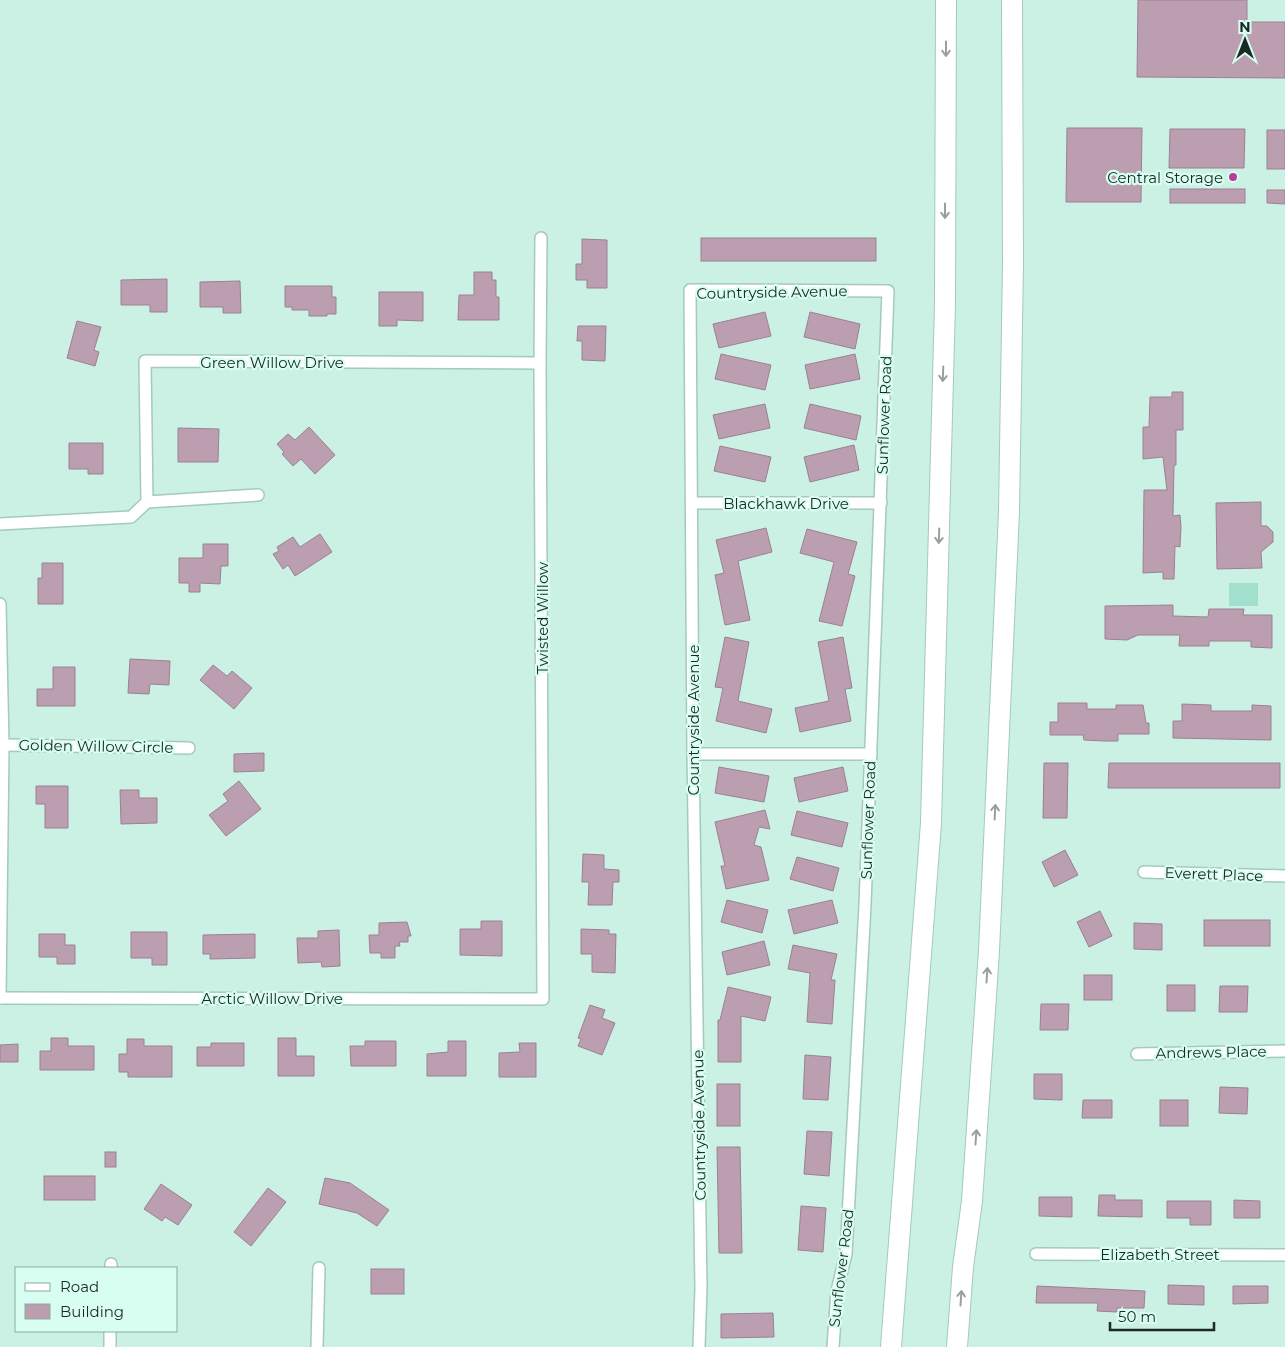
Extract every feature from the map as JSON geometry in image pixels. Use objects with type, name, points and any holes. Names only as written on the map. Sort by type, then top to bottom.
[{"type":"highway","points":[[890,1347],[931,823],[945,304],[946,0]]},
{"type":"highway","points":[[957,1347],[963,1267],[972,1201],[989,951],[1009,512],[1013,263],[1012,0]]},
{"type":"street","name":"Twisted Willow","points":[[541,238],[543,999]]},
{"type":"street","name":"Countryside Avenue","points":[[699,1347],[701,1288],[693,754],[690,290],[888,291]]},
{"type":"street","name":"Sunflower Road","points":[[833,1347],[837,1291],[846,1254],[871,754],[888,291]]},
{"type":"street","name":"Green Willow Drive","points":[[147,502],[144,361],[540,362]]},
{"type":"street","points":[[0,524],[131,517],[147,502],[258,494]]},
{"type":"street","name":"Blackhawk Drive","points":[[692,503],[881,503]]},
{"type":"street","points":[[0,604],[2,745],[0,998]]},
{"type":"street","name":"Golden Willow Circle","points":[[2,745],[190,748]]},
{"type":"street","points":[[693,754],[871,754]]},
{"type":"street","name":"Everett Place","points":[[1144,872],[1285,876]]},
{"type":"street","name":"Arctic Willow Drive","points":[[0,998],[543,999]]},
{"type":"street","name":"Andrews Place","points":[[1138,1054],[1285,1051]]},
{"type":"street","name":"Elizabeth Street","points":[[1036,1254],[1285,1255]]},
{"type":"street","points":[[317,1347],[319,1268]]},
{"type":"street","points":[[110,1332],[110,1347]]},
{"type":"green space","points":[[1229,583],[1258,583],[1258,606],[1229,606]]},
{"type":"building","points":[[1138,0],[1247,0],[1247,22],[1285,22],[1285,78],[1137,77]]},
{"type":"building","points":[[1067,128],[1142,128],[1141,202],[1066,202]]},
{"type":"building","points":[[1170,129],[1245,129],[1244,168],[1169,168]]},
{"type":"building","points":[[1267,130],[1285,130],[1285,169],[1267,169]]},
{"type":"building","points":[[1170,189],[1245,189],[1245,203],[1170,203]]},
{"type":"building","points":[[1267,190],[1285,190],[1285,204],[1267,203]]},
{"type":"building","points":[[701,238],[876,238],[876,261],[701,261]]},
{"type":"building","points":[[582,239],[607,240],[607,288],[587,288],[587,280],[576,280],[576,264],[582,264]]},
{"type":"building","points":[[474,272],[492,272],[492,280],[496,280],[496,297],[499,297],[499,320],[458,320],[459,295],[474,295]]},
{"type":"building","points":[[167,279],[167,312],[150,312],[150,305],[121,305],[121,280]]},
{"type":"building","points":[[240,281],[241,313],[223,313],[223,307],[200,307],[200,282]]},
{"type":"building","points":[[285,286],[332,286],[332,297],[336,297],[336,314],[309,316],[309,310],[292,310],[292,307],[285,307]]},
{"type":"building","points":[[379,292],[423,292],[423,321],[397,320],[397,326],[379,326]]},
{"type":"building","points":[[765,312],[771,336],[719,348],[713,324]]},
{"type":"building","points":[[810,312],[860,324],[855,349],[804,337]]},
{"type":"building","points":[[77,321],[101,327],[94,350],[99,352],[95,366],[67,358]]},
{"type":"building","points":[[578,326],[606,326],[605,361],[582,360],[582,341],[577,341]]},
{"type":"building","points":[[721,354],[771,365],[765,390],[715,379]]},
{"type":"building","points":[[855,354],[860,379],[810,389],[805,365]]},
{"type":"building","points":[[1172,392],[1183,392],[1183,430],[1176,430],[1173,516],[1180,515],[1181,527],[1180,547],[1175,546],[1174,579],[1163,579],[1163,572],[1143,573],[1144,490],[1167,490],[1163,457],[1143,459],[1143,427],[1149,427],[1150,397],[1172,397]]},
{"type":"building","points":[[765,404],[770,428],[719,439],[713,415]]},
{"type":"building","points":[[810,404],[861,416],[856,440],[804,428]]},
{"type":"building","points":[[309,427],[335,455],[315,474],[301,459],[293,466],[282,454],[284,452],[277,444],[288,434],[295,440]]},
{"type":"building","points":[[178,428],[219,429],[218,462],[178,462]]},
{"type":"building","points":[[69,443],[103,443],[103,474],[88,474],[88,469],[69,469]]},
{"type":"building","points":[[854,445],[859,470],[810,482],[804,457]]},
{"type":"building","points":[[720,446],[771,457],[765,482],[714,471]]},
{"type":"building","points":[[1261,502],[1261,526],[1267,526],[1273,532],[1273,542],[1261,552],[1262,568],[1217,569],[1216,503]]},
{"type":"building","points":[[766,528],[772,552],[738,561],[750,620],[725,625],[715,575],[724,573],[716,540]]},
{"type":"building","points":[[807,529],[857,542],[848,574],[855,576],[842,626],[819,621],[834,562],[800,553]]},
{"type":"building","points":[[320,534],[332,552],[295,576],[288,565],[283,569],[273,554],[279,551],[277,547],[293,537],[300,547]]},
{"type":"building","points":[[203,544],[228,544],[228,566],[221,566],[220,584],[200,583],[200,592],[189,592],[189,583],[179,583],[179,558],[203,558]]},
{"type":"building","points":[[42,563],[63,563],[63,604],[38,604],[38,578],[42,578]]},
{"type":"building","points":[[1173,605],[1173,616],[1208,617],[1209,609],[1244,609],[1243,615],[1272,615],[1272,648],[1251,647],[1251,641],[1209,641],[1209,646],[1179,646],[1180,635],[1138,635],[1127,640],[1105,639],[1105,606]]},
{"type":"building","points":[[725,637],[749,642],[738,701],[772,709],[766,733],[716,721],[723,688],[715,687]]},
{"type":"building","points":[[843,637],[852,688],[845,689],[851,721],[800,732],[795,708],[829,701],[818,642]]},
{"type":"building","points":[[130,659],[170,661],[169,685],[150,684],[149,694],[128,693]]},
{"type":"building","points":[[213,665],[227,676],[232,671],[252,688],[234,709],[200,680]]},
{"type":"building","points":[[53,667],[75,667],[75,706],[37,706],[37,689],[53,689]]},
{"type":"building","points":[[1058,703],[1087,703],[1087,709],[1116,709],[1116,705],[1143,705],[1146,723],[1149,723],[1149,734],[1118,734],[1118,741],[1084,740],[1083,735],[1050,735],[1050,722],[1058,722]]},
{"type":"building","points":[[1182,704],[1211,705],[1211,711],[1252,711],[1252,705],[1271,706],[1271,740],[1173,738],[1173,721],[1182,721]]},
{"type":"building","points":[[264,753],[264,771],[234,772],[234,754]]},
{"type":"building","points":[[1044,763],[1068,763],[1067,818],[1043,818]]},
{"type":"building","points":[[1109,763],[1280,763],[1280,788],[1108,788]]},
{"type":"building","points":[[719,767],[769,776],[764,802],[715,793]]},
{"type":"building","points":[[843,767],[848,791],[799,802],[794,778]]},
{"type":"building","points":[[239,781],[261,809],[226,836],[209,815],[228,801],[223,794]]},
{"type":"building","points":[[36,786],[68,786],[68,828],[45,828],[45,804],[36,804]]},
{"type":"building","points":[[120,790],[139,790],[139,798],[157,798],[157,823],[121,824]]},
{"type":"building","points":[[765,810],[770,829],[759,827],[754,845],[761,847],[769,880],[726,889],[721,866],[725,866],[715,822]]},
{"type":"building","points":[[797,811],[848,823],[842,847],[791,835]]},
{"type":"building","points":[[1065,850],[1078,875],[1054,887],[1042,862]]},
{"type":"building","points":[[583,854],[604,855],[604,869],[619,870],[619,882],[613,882],[612,905],[588,905],[589,882],[582,882]]},
{"type":"building","points":[[797,857],[839,868],[833,891],[790,879]]},
{"type":"building","points":[[727,900],[768,910],[762,933],[721,922]]},
{"type":"building","points":[[832,900],[838,923],[794,934],[788,910]]},
{"type":"building","points":[[1100,911],[1112,936],[1089,947],[1077,922]]},
{"type":"building","points":[[1204,920],[1270,920],[1270,946],[1204,946]]},
{"type":"building","points":[[481,921],[502,921],[502,956],[460,955],[460,929],[481,929]]},
{"type":"building","points":[[407,922],[411,936],[408,936],[408,942],[399,942],[400,946],[395,946],[395,958],[381,958],[381,953],[370,953],[369,935],[379,935],[379,923]]},
{"type":"building","points":[[1134,923],[1162,924],[1162,950],[1134,949]]},
{"type":"building","points":[[581,929],[609,930],[609,934],[616,934],[615,973],[592,972],[592,954],[581,954]]},
{"type":"building","points":[[339,930],[340,966],[322,967],[321,962],[298,963],[297,938],[318,938],[318,931]]},
{"type":"building","points":[[131,932],[167,932],[167,965],[152,965],[152,958],[131,958]]},
{"type":"building","points":[[39,934],[65,934],[65,945],[75,945],[75,964],[57,964],[57,957],[39,957]]},
{"type":"building","points":[[255,934],[255,958],[210,959],[210,954],[203,954],[203,935]]},
{"type":"building","points":[[764,941],[770,965],[727,975],[722,952]]},
{"type":"building","points":[[793,945],[837,954],[831,980],[835,980],[832,1024],[807,1022],[810,973],[788,969]]},
{"type":"building","points":[[1084,975],[1112,975],[1112,1000],[1084,1000]]},
{"type":"building","points":[[1167,985],[1195,985],[1195,1011],[1167,1011]]},
{"type":"building","points":[[1220,986],[1248,986],[1247,1012],[1219,1012]]},
{"type":"building","points":[[728,987],[771,997],[765,1021],[741,1016],[741,1062],[718,1062],[718,1020],[720,1020]]},
{"type":"building","points":[[1041,1004],[1069,1004],[1068,1030],[1040,1030]]},
{"type":"building","points":[[590,1005],[605,1010],[602,1018],[615,1023],[602,1055],[578,1046],[581,1039],[578,1038]]},
{"type":"building","points":[[51,1038],[68,1038],[68,1046],[94,1046],[94,1070],[40,1070],[40,1051],[51,1051]]},
{"type":"building","points":[[278,1038],[296,1038],[296,1056],[314,1056],[314,1076],[278,1076]]},
{"type":"building","points":[[127,1039],[144,1039],[144,1046],[172,1046],[172,1077],[128,1077],[128,1072],[119,1072],[119,1054],[127,1054]]},
{"type":"building","points":[[365,1041],[396,1041],[396,1066],[351,1066],[350,1046],[365,1046]]},
{"type":"building","points":[[448,1041],[466,1041],[466,1076],[427,1076],[427,1054],[448,1052]]},
{"type":"building","points":[[211,1043],[244,1043],[244,1066],[197,1066],[197,1047],[211,1047]]},
{"type":"building","points":[[519,1043],[536,1043],[536,1077],[499,1077],[499,1053],[520,1052]]},
{"type":"building","points":[[18,1044],[18,1062],[0,1062],[0,1045]]},
{"type":"building","points":[[805,1055],[831,1057],[828,1100],[803,1099]]},
{"type":"building","points":[[1034,1074],[1062,1074],[1062,1100],[1034,1099]]},
{"type":"building","points":[[717,1084],[740,1084],[740,1126],[717,1126]]},
{"type":"building","points":[[1220,1087],[1248,1088],[1247,1114],[1219,1113]]},
{"type":"building","points":[[1083,1100],[1112,1100],[1112,1118],[1082,1118]]},
{"type":"building","points":[[1160,1100],[1188,1100],[1188,1126],[1160,1126]]},
{"type":"building","points":[[807,1131],[832,1132],[829,1176],[804,1174]]},
{"type":"building","points":[[717,1147],[740,1147],[742,1253],[719,1253]]},
{"type":"building","points":[[105,1152],[116,1152],[116,1167],[105,1167]]},
{"type":"building","points":[[44,1176],[95,1176],[95,1200],[44,1200]]},
{"type":"building","points":[[325,1178],[350,1183],[389,1210],[377,1226],[357,1213],[319,1204]]},
{"type":"building","points":[[161,1184],[192,1205],[178,1225],[165,1217],[162,1221],[144,1209]]},
{"type":"building","points":[[268,1188],[286,1202],[251,1246],[234,1232]]},
{"type":"building","points":[[1099,1195],[1115,1195],[1115,1200],[1142,1200],[1142,1217],[1098,1216]]},
{"type":"building","points":[[1039,1197],[1072,1197],[1072,1217],[1039,1216]]},
{"type":"building","points":[[1234,1200],[1260,1201],[1260,1218],[1234,1218]]},
{"type":"building","points":[[1167,1201],[1211,1201],[1211,1225],[1190,1225],[1190,1218],[1167,1218]]},
{"type":"building","points":[[801,1206],[826,1208],[823,1252],[798,1250]]},
{"type":"building","points":[[371,1269],[404,1269],[404,1294],[371,1294]]},
{"type":"building","points":[[1168,1285],[1204,1286],[1204,1305],[1168,1304]]},
{"type":"building","points":[[1037,1286],[1145,1291],[1144,1308],[1117,1308],[1117,1312],[1097,1311],[1098,1303],[1036,1303]]},
{"type":"building","points":[[1233,1286],[1268,1286],[1268,1303],[1233,1304]]},
{"type":"building","points":[[773,1313],[774,1337],[721,1338],[721,1314]]},
{"type":"place","name":"Central Storage","points":[[1233,177]]}]
